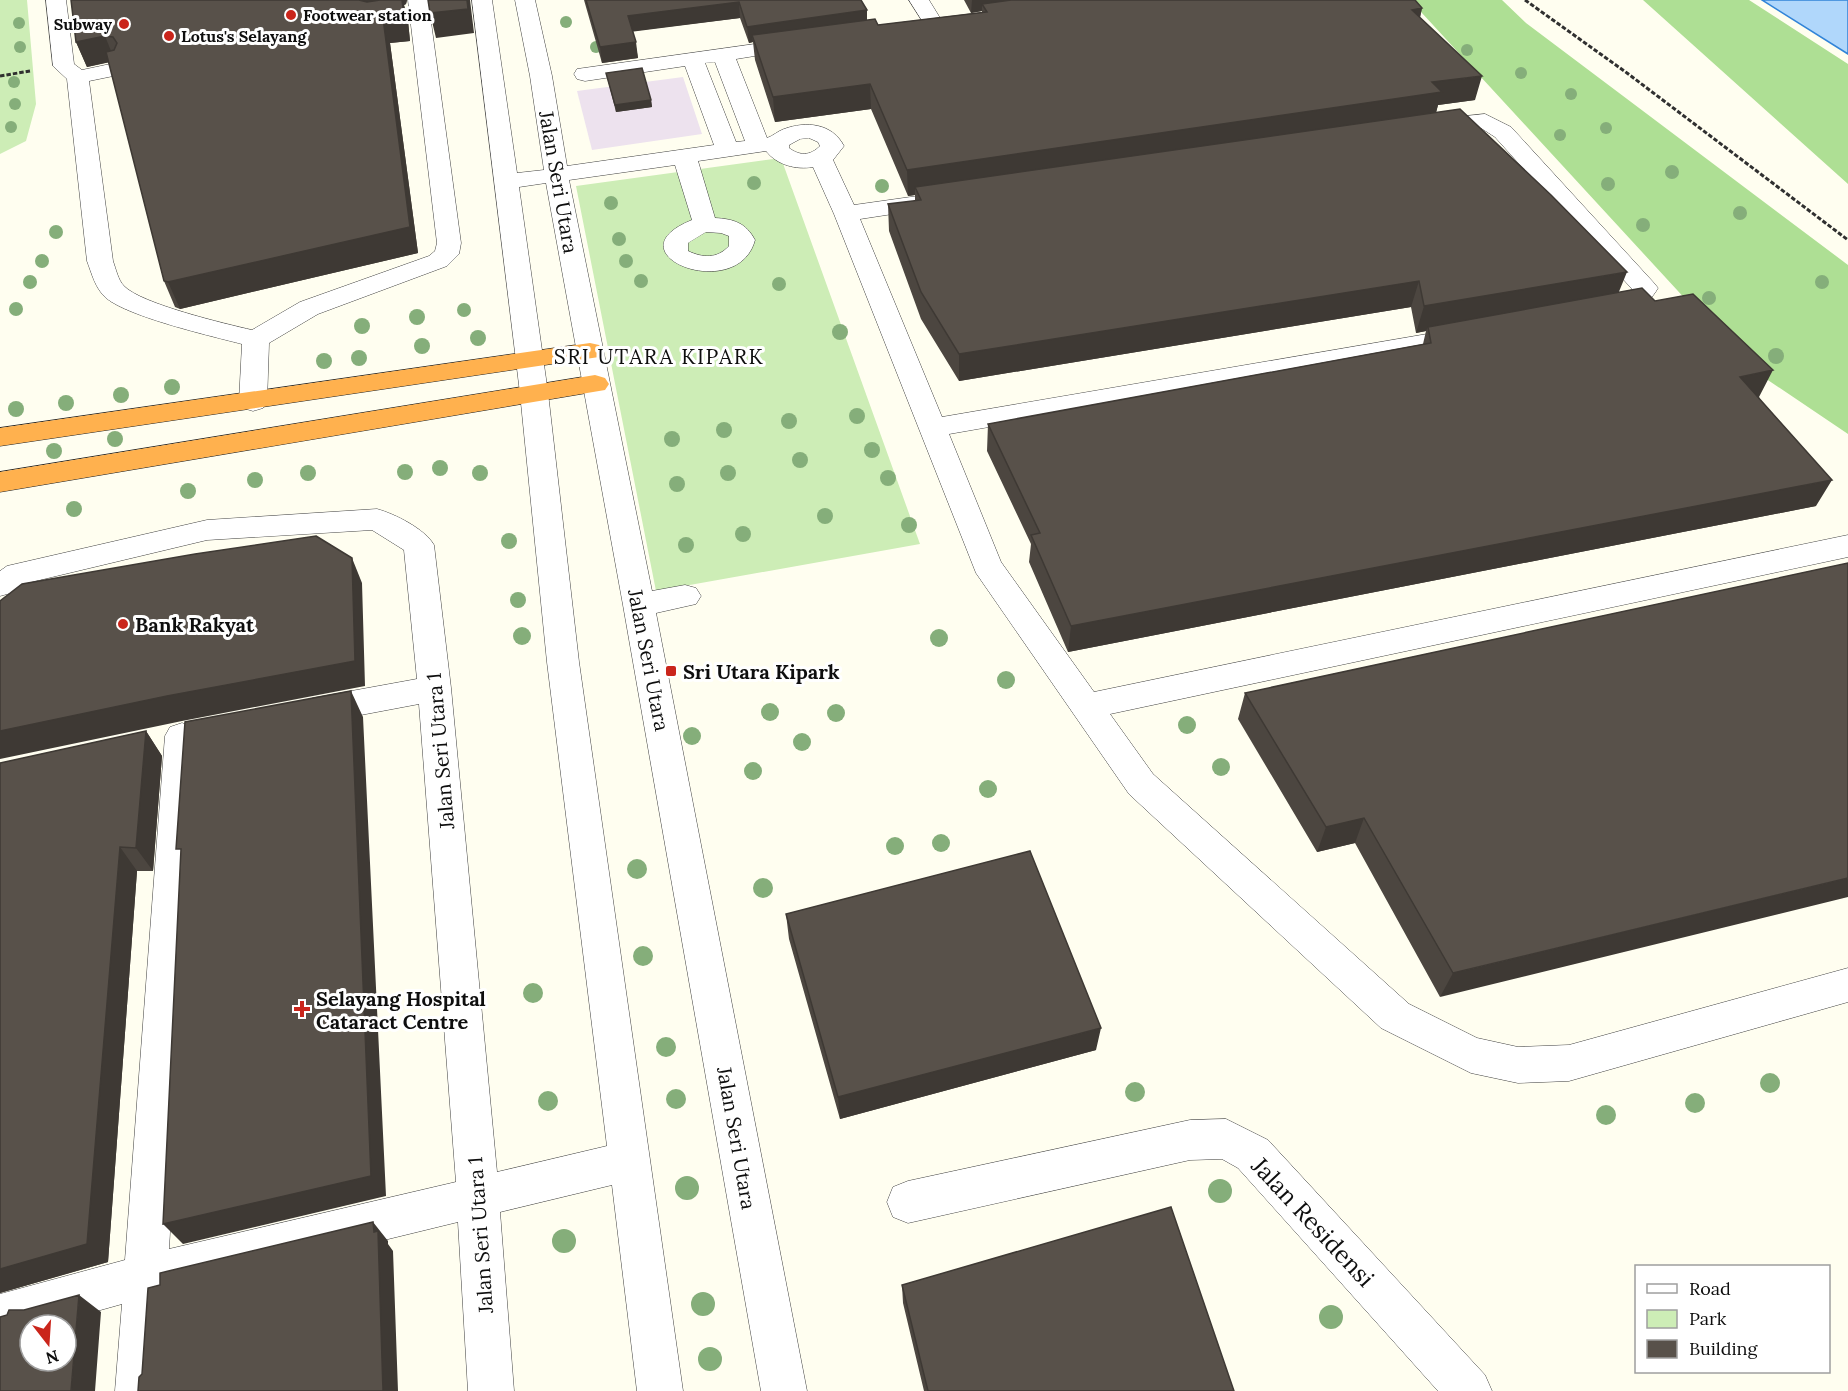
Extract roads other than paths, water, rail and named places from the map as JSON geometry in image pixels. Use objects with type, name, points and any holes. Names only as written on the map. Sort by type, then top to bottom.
[{"type":"highway","points":[[0,437],[253,402],[532,376],[592,368]]},
{"type":"highway","points":[[0,482],[532,376]]},
{"type":"street","points":[[56,0],[64,66],[78,77],[100,261],[110,287],[117,294],[134,303],[206,327],[256,339],[309,308],[438,261],[447,254],[449,243],[412,8]]},
{"type":"street","points":[[482,0],[532,376],[563,662],[660,1391]]},
{"type":"street","name":"Jalan Seri Utara","points":[[525,0],[541,76],[556,174],[639,605],[784,1391]]},
{"type":"street","points":[[919,0],[935,26]]},
{"type":"street","points":[[911,29],[958,23]]},
{"type":"street","points":[[585,74],[817,42]]},
{"type":"street","points":[[723,54],[767,144]]},
{"type":"street","points":[[693,58],[727,149]]},
{"type":"street","points":[[78,77],[115,69]]},
{"type":"street","points":[[1405,131],[1485,121],[1503,132],[1645,288],[1639,300],[1624,308],[1589,314]]},
{"type":"street","points":[[506,182],[767,144],[796,132],[821,134],[830,139],[832,146],[829,153],[820,158],[846,214],[987,565],[1141,784],[1395,1016],[1471,1055],[1518,1065],[1569,1063],[1848,985]]},
{"type":"street","points":[[684,155],[705,224]]},
{"type":"street","points":[[846,214],[950,198]]},
{"type":"street","points":[[932,428],[1495,330]]},
{"type":"street","points":[[253,402],[256,339]]},
{"type":"street","name":"Jalan Seri Utara 1","points":[[0,585],[18,574],[207,530],[377,519],[419,545],[435,688],[478,1197],[490,1391]]},
{"type":"street","points":[[1086,706],[1848,546]]},
{"type":"street","points":[[639,605],[686,596]]},
{"type":"street","points":[[285,717],[435,688]]},
{"type":"street","points":[[138,1391],[182,737]]},
{"type":"street","name":"Jalan Residensi","points":[[908,1202],[1190,1140],[1226,1139],[1253,1154],[1469,1391]]},
{"type":"street","points":[[0,1316],[146,1276],[630,1161]]},
{"type":"water","points":[[1762,0],[1848,0],[1848,54]]},
{"type":"place","name":"Footwear station","points":[[291,15]]},
{"type":"place","name":"Subway","points":[[124,24]]},
{"type":"place","name":"Lotus's Selayang","points":[[169,36]]},
{"type":"place","name":"Bank Rakyat","points":[[123,624]]},
{"type":"place","name":"Sri Utara Kipark","points":[[671,671]]},
{"type":"place","name":"Selayang Hospital Cataract Centre","points":[[302,1009]]},
{"type":"district","name":"SRI UTARA KIPARK","points":[[659,356]]}]
